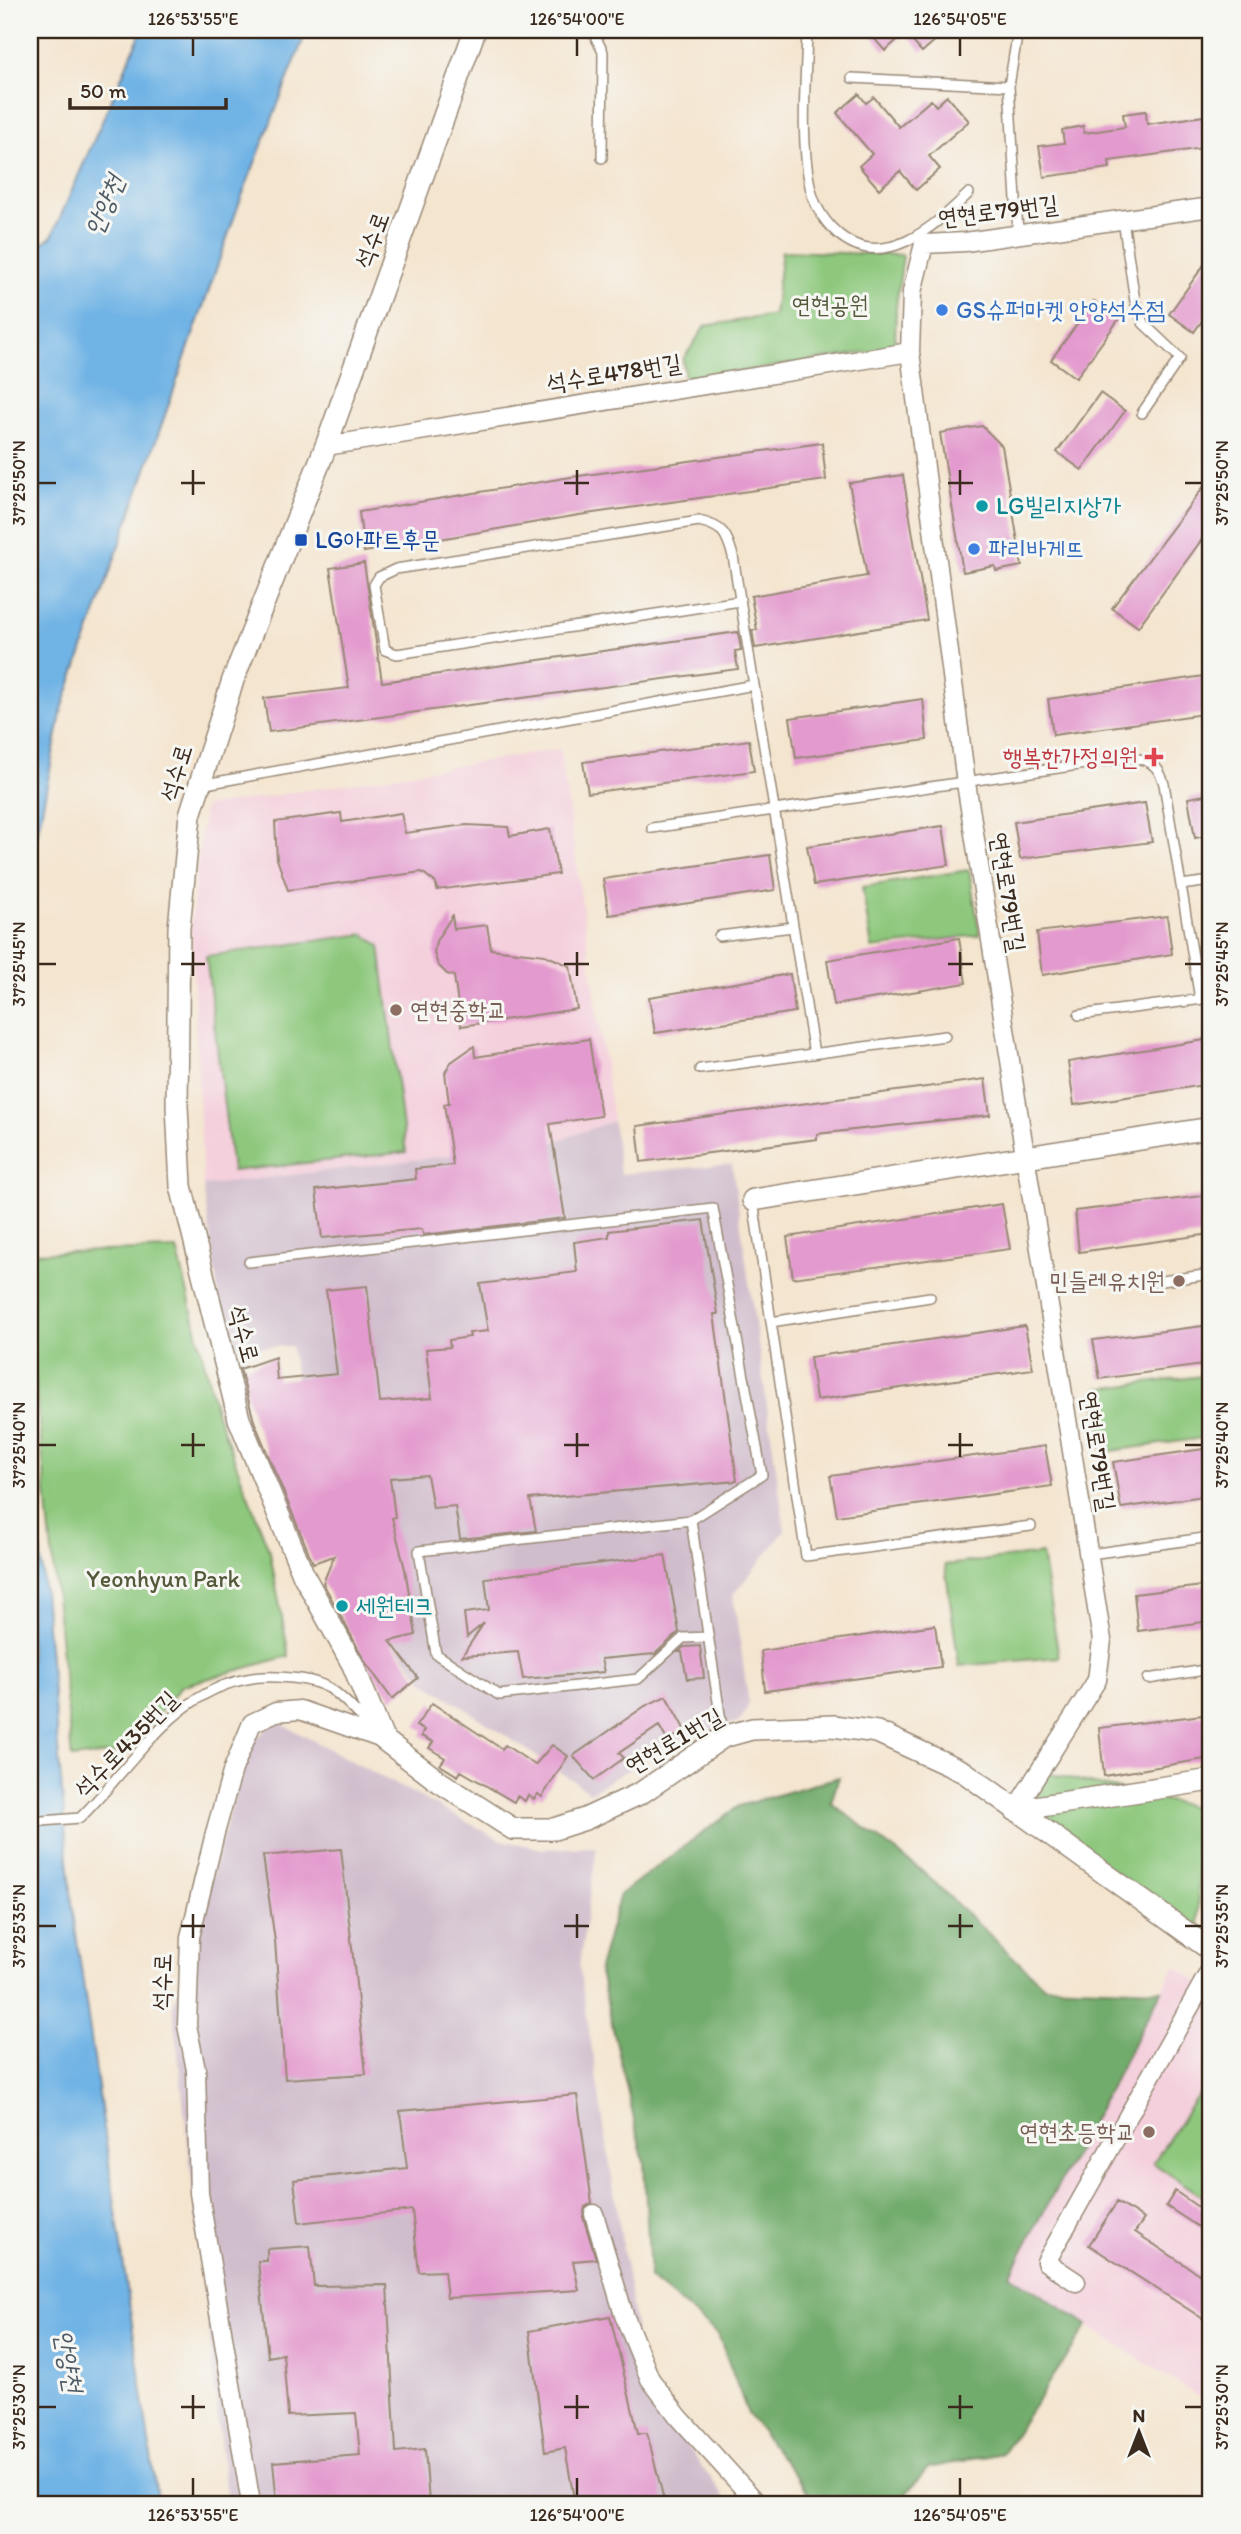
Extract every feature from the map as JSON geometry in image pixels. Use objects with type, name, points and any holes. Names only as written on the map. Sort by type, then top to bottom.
[{"type":"street","name":"석수로","points":[[383,1739],[353,1665],[304,1576],[239,1419],[181,1186],[177,1106],[179,928],[190,815],[233,680],[326,446],[478,33]]},
{"type":"street","name":"연현로79번길","points":[[1015,1810],[1097,1680],[1102,1640],[965,783],[910,352],[912,292],[924,244],[965,242],[1018,232],[1211,207]]},
{"type":"street","name":"석수로478번길","points":[[326,446],[910,352]]},
{"type":"street","points":[[753,1200],[1211,1128]]},
{"type":"street","name":"석수로","points":[[251,2504],[199,2193],[196,2070],[187,2025],[190,1937],[233,1769],[252,1723],[276,1712],[300,1710],[383,1739]]},
{"type":"street","name":"연현로1번길","points":[[383,1739],[438,1781],[513,1829],[554,1829],[584,1819],[641,1793],[723,1737],[752,1729],[833,1726],[877,1732],[964,1772],[1211,1951]]},
{"type":"street","points":[[1015,1810],[1211,1780]]},
{"type":"street","points":[[1076,2282],[1046,2262],[1211,1969]]},
{"type":"street","points":[[594,2214],[624,2315],[650,2379],[678,2416],[758,2504]]},
{"type":"lane","points":[[592,30],[603,52],[602,158]]},
{"type":"lane","points":[[807,30],[806,156],[816,208],[828,225],[843,238],[864,249],[887,249],[923,232],[969,193]]},
{"type":"lane","points":[[1018,30],[1009,86],[1018,232]]},
{"type":"lane","points":[[852,78],[1009,86]]},
{"type":"lane","points":[[1123,220],[1135,301],[1143,323],[1156,338],[1181,358],[1142,412]]},
{"type":"lane","points":[[740,601],[397,654],[385,650],[374,585],[379,578],[396,569],[699,521],[716,525],[726,535],[740,601],[814,1054]]},
{"type":"lane","points":[[198,786],[754,685]]},
{"type":"lane","points":[[652,828],[1126,758],[1149,760],[1160,770],[1164,784],[1200,999]]},
{"type":"lane","points":[[1181,885],[1211,881]]},
{"type":"lane","points":[[719,936],[793,927]]},
{"type":"lane","points":[[1079,1015],[1211,998]]},
{"type":"lane","points":[[700,1069],[944,1036]]},
{"type":"lane","points":[[753,1200],[806,1556],[1031,1526]]},
{"type":"lane","points":[[249,1262],[713,1208],[762,1475],[691,1520],[419,1550],[436,1654],[499,1695],[638,1679],[683,1639],[708,1637]]},
{"type":"lane","points":[[1148,1283],[1211,1274]]},
{"type":"lane","points":[[771,1322],[930,1297]]},
{"type":"lane","points":[[691,1520],[723,1737]]},
{"type":"lane","points":[[1090,1554],[1211,1537]]},
{"type":"lane","points":[[1148,1679],[1211,1669]]},
{"type":"lane","name":"석수로435번길","points":[[30,1822],[80,1818],[183,1706],[222,1685],[264,1677],[306,1679],[330,1689],[383,1739]]},
{"type":"shaded area","name":"연현중학교","points":[[560,749],[613,1121],[551,1143],[203,1186],[191,923],[204,807]]},
{"type":"shaded area","points":[[613,1121],[620,1174],[732,1164],[785,1531],[733,1595],[749,1704],[740,1721],[680,1739],[590,1792],[425,1682],[343,1583],[318,1524],[291,1346],[226,1348],[203,1186],[551,1143]]},
{"type":"shaded area","points":[[276,1721],[501,1840],[543,1849],[597,1847],[579,1966],[645,2390],[730,2504],[227,2504],[173,2007],[250,1744]]},
{"type":"shaded area","name":"연현초등학교","points":[[1175,1966],[1211,1990],[1211,2405],[1009,2275]]},
{"type":"green space","name":"연현공원","points":[[782,251],[903,255],[896,307],[895,348],[685,380],[683,360],[705,326],[774,315]]},
{"type":"green space","points":[[969,870],[980,935],[872,948],[862,887]]},
{"type":"green space","points":[[364,934],[380,946],[406,1152],[232,1171],[206,956]]},
{"type":"green space","name":"Yeonhyun Park","points":[[177,1249],[216,1411],[270,1553],[289,1656],[181,1686],[129,1752],[72,1758],[30,1329],[30,1253]]},
{"type":"green space","points":[[1211,1375],[1211,1437],[1103,1452],[1096,1389]]},
{"type":"green space","points":[[1042,1554],[1059,1657],[959,1666],[945,1565]]},
{"type":"green space","points":[[1038,1771],[1199,1808],[1198,1942],[1015,1810]]},
{"type":"green space","points":[[839,1777],[831,1803],[922,1871],[1044,1986],[1162,1990],[1010,2275],[1088,2325],[1002,2453],[928,2468],[897,2504],[810,2504],[809,2494],[748,2414],[718,2334],[650,2278],[644,2163],[599,1968],[620,1894],[739,1806]]},
{"type":"green space","points":[[1211,2075],[1211,2202],[1153,2163]]},
{"type":"water","name":"안양천","points":[[142,30],[307,30],[240,201],[62,709],[30,871],[30,253],[52,236]]},
{"type":"water","name":"안양천","points":[[30,1437],[73,1913],[158,2504],[41,2504],[30,2430]]},
{"type":"building","points":[[867,30],[947,30],[922,52],[905,33],[885,51]]},
{"type":"building","points":[[859,94],[866,103],[874,97],[899,127],[931,100],[936,106],[947,96],[969,121],[929,156],[940,169],[916,190],[900,171],[879,189],[859,166],[872,154],[837,113]]},
{"type":"building","points":[[1146,111],[1147,124],[1211,115],[1211,147],[1109,161],[1110,168],[1044,177],[1039,146],[1064,143],[1062,130],[1083,126],[1084,133],[1125,127],[1123,114]]},
{"type":"building","points":[[1211,255],[1211,308],[1194,332],[1169,314]]},
{"type":"building","points":[[1094,301],[1119,319],[1076,378],[1051,360]]},
{"type":"building","points":[[1100,393],[1125,411],[1082,470],[1057,452]]},
{"type":"building","name":"LG빌리지상가","points":[[982,426],[1002,446],[1022,566],[996,571],[995,566],[963,572],[940,433]]},
{"type":"building","points":[[822,443],[826,480],[579,515],[364,552],[359,512],[571,477]]},
{"type":"building","points":[[903,475],[927,620],[755,648],[752,630],[757,630],[751,596],[867,576],[849,483]]},
{"type":"building","points":[[1211,477],[1211,527],[1138,627],[1112,608]]},
{"type":"building","points":[[364,563],[382,682],[738,632],[741,650],[735,651],[738,669],[269,732],[264,698],[349,688],[330,568]]},
{"type":"building","points":[[1211,675],[1211,713],[1053,735],[1048,699]]},
{"type":"building","points":[[923,699],[927,740],[796,758],[790,718]]},
{"type":"building","points":[[749,740],[754,771],[588,793],[583,762]]},
{"type":"building","points":[[1211,794],[1211,835],[1195,838],[1188,798]]},
{"type":"building","points":[[1145,803],[1152,842],[1020,859],[1014,822]]},
{"type":"building","points":[[341,813],[342,822],[401,813],[405,833],[466,825],[508,827],[510,836],[550,829],[558,874],[437,890],[436,883],[422,872],[288,890],[277,859],[275,822]]},
{"type":"building","points":[[943,826],[949,865],[814,885],[807,846]]},
{"type":"building","points":[[770,855],[775,890],[609,915],[603,879]]},
{"type":"building","points":[[452,916],[454,929],[487,925],[491,949],[545,955],[570,966],[577,1009],[461,1026],[454,976],[447,974],[438,965],[434,953],[436,941]]},
{"type":"building","points":[[1167,916],[1172,954],[1042,975],[1037,932]]},
{"type":"building","points":[[959,938],[966,983],[834,1005],[827,960]]},
{"type":"building","points":[[790,974],[795,1012],[655,1033],[649,997]]},
{"type":"building","points":[[589,1039],[601,1116],[550,1124],[565,1218],[423,1235],[422,1229],[322,1238],[316,1190],[416,1179],[415,1169],[453,1165],[444,1104],[449,1103],[445,1073],[450,1063],[474,1046],[475,1057]]},
{"type":"building","points":[[1211,1039],[1211,1084],[1074,1105],[1068,1062]]},
{"type":"building","points":[[985,1079],[990,1115],[817,1134],[817,1139],[641,1162],[637,1126]]},
{"type":"building","points":[[1211,1195],[1211,1234],[1079,1252],[1075,1211]]},
{"type":"building","points":[[1002,1204],[1010,1249],[793,1278],[787,1237]]},
{"type":"building","points":[[703,1220],[718,1314],[714,1314],[737,1481],[530,1499],[536,1531],[460,1539],[455,1506],[433,1508],[427,1475],[390,1478],[395,1517],[392,1518],[405,1569],[416,1635],[390,1641],[418,1678],[392,1699],[366,1663],[323,1583],[334,1556],[313,1563],[254,1421],[240,1369],[275,1357],[277,1380],[337,1374],[326,1290],[367,1286],[380,1402],[432,1398],[426,1349],[450,1347],[449,1340],[470,1337],[469,1333],[488,1331],[480,1284],[577,1272],[574,1242],[609,1237],[609,1231]]},
{"type":"building","points":[[1211,1325],[1211,1364],[1100,1379],[1093,1340]]},
{"type":"building","points":[[1025,1326],[1033,1369],[816,1400],[810,1357]]},
{"type":"building","points":[[1045,1446],[1052,1486],[837,1516],[830,1476]]},
{"type":"building","points":[[1211,1448],[1211,1495],[1121,1508],[1113,1462]]},
{"type":"building","points":[[665,1555],[679,1632],[655,1654],[601,1659],[604,1672],[523,1679],[518,1652],[462,1656],[484,1623],[467,1637],[464,1613],[489,1610],[485,1578]]},
{"type":"building","points":[[1211,1585],[1211,1621],[1138,1631],[1134,1594]]},
{"type":"building","points":[[935,1625],[941,1667],[765,1691],[761,1651]]},
{"type":"building","points":[[700,1646],[704,1678],[687,1679],[682,1652],[678,1652],[684,1647]]},
{"type":"building","points":[[666,1696],[686,1732],[667,1740],[659,1726],[619,1753],[624,1758],[594,1780],[573,1756],[645,1706]]},
{"type":"building","points":[[432,1703],[502,1749],[505,1745],[535,1765],[552,1745],[568,1756],[542,1797],[538,1794],[534,1799],[528,1795],[525,1801],[517,1796],[514,1802],[461,1771],[458,1776],[440,1765],[445,1758],[429,1748],[433,1742],[421,1736],[424,1730],[416,1726]]},
{"type":"building","points":[[1211,1714],[1211,1758],[1104,1776],[1099,1728]]},
{"type":"building","points":[[341,1849],[366,2074],[285,2079],[275,1941],[263,1856]]},
{"type":"building","points":[[577,2095],[592,2203],[585,2207],[583,2217],[596,2259],[573,2261],[579,2290],[447,2298],[444,2271],[419,2272],[412,2210],[299,2223],[294,2180],[407,2168],[400,2111]]},
{"type":"building","points":[[1175,2191],[1211,2216],[1211,2235],[1166,2206]]},
{"type":"building","points":[[1117,2202],[1144,2219],[1135,2232],[1211,2282],[1211,2324],[1089,2245]]},
{"type":"building","points":[[310,2246],[314,2286],[387,2285],[396,2452],[425,2449],[429,2504],[277,2504],[273,2462],[360,2455],[356,2413],[288,2416],[283,2354],[268,2357],[258,2261],[267,2261],[267,2249]]},
{"type":"building","points":[[610,2316],[638,2433],[647,2433],[665,2504],[575,2504],[565,2448],[545,2452],[529,2331]]},
{"type":"place","name":"GS슈퍼마켓 안양석수점","points":[[942,310]]},
{"type":"place","name":"LG빌리지상가","points":[[982,506]]},
{"type":"place","name":"LG아파트후문","points":[[301,540]]},
{"type":"place","name":"파리바게뜨","points":[[974,549]]},
{"type":"place","name":"행복한가정의원","points":[[1154,757]]},
{"type":"place","name":"연현중학교","points":[[396,1010]]},
{"type":"place","name":"민들레유치원","points":[[1179,1281]]},
{"type":"place","name":"세원테크","points":[[342,1606]]},
{"type":"place","name":"연현초등학교","points":[[1149,2132]]}]
